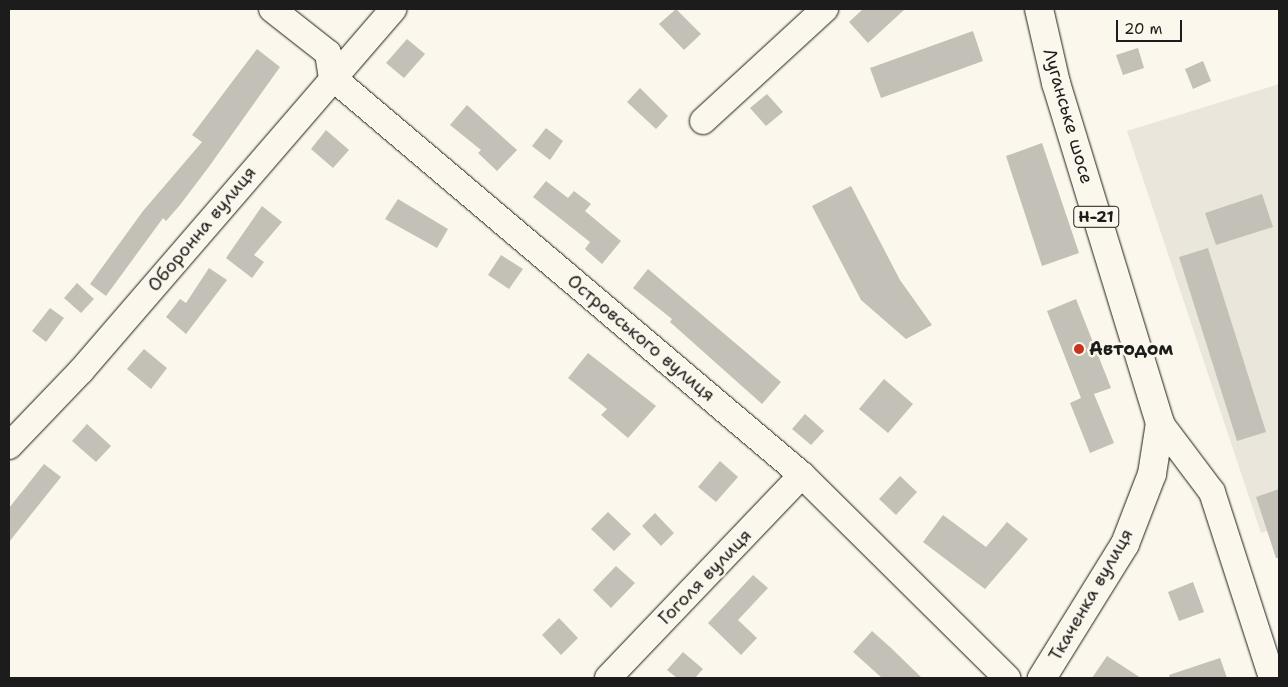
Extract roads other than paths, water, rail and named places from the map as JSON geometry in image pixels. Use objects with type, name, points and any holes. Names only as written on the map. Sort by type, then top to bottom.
[{"type":"main road","name":"Луганське шосе","points":[[1040,9],[1056,83],[1160,423]]},
{"type":"main road","name":"Ткаченка вулиця","points":[[1042,678],[1125,544],[1152,474],[1160,423]]},
{"type":"street","points":[[272,9],[328,53],[332,77]]},
{"type":"street","name":"Оборонна вулиця","points":[[9,446],[81,370],[332,77],[393,9]]},
{"type":"street","points":[[704,120],[825,9]]},
{"type":"street","name":"Островського вулиця","points":[[332,77],[802,475],[1007,678]]},
{"type":"street","points":[[1160,423],[1212,492],[1272,678]]},
{"type":"street","name":"Гоголя вулиця","points":[[608,678],[802,475]]},
{"type":"place","name":"Автодом","points":[[1079,349]]}]
